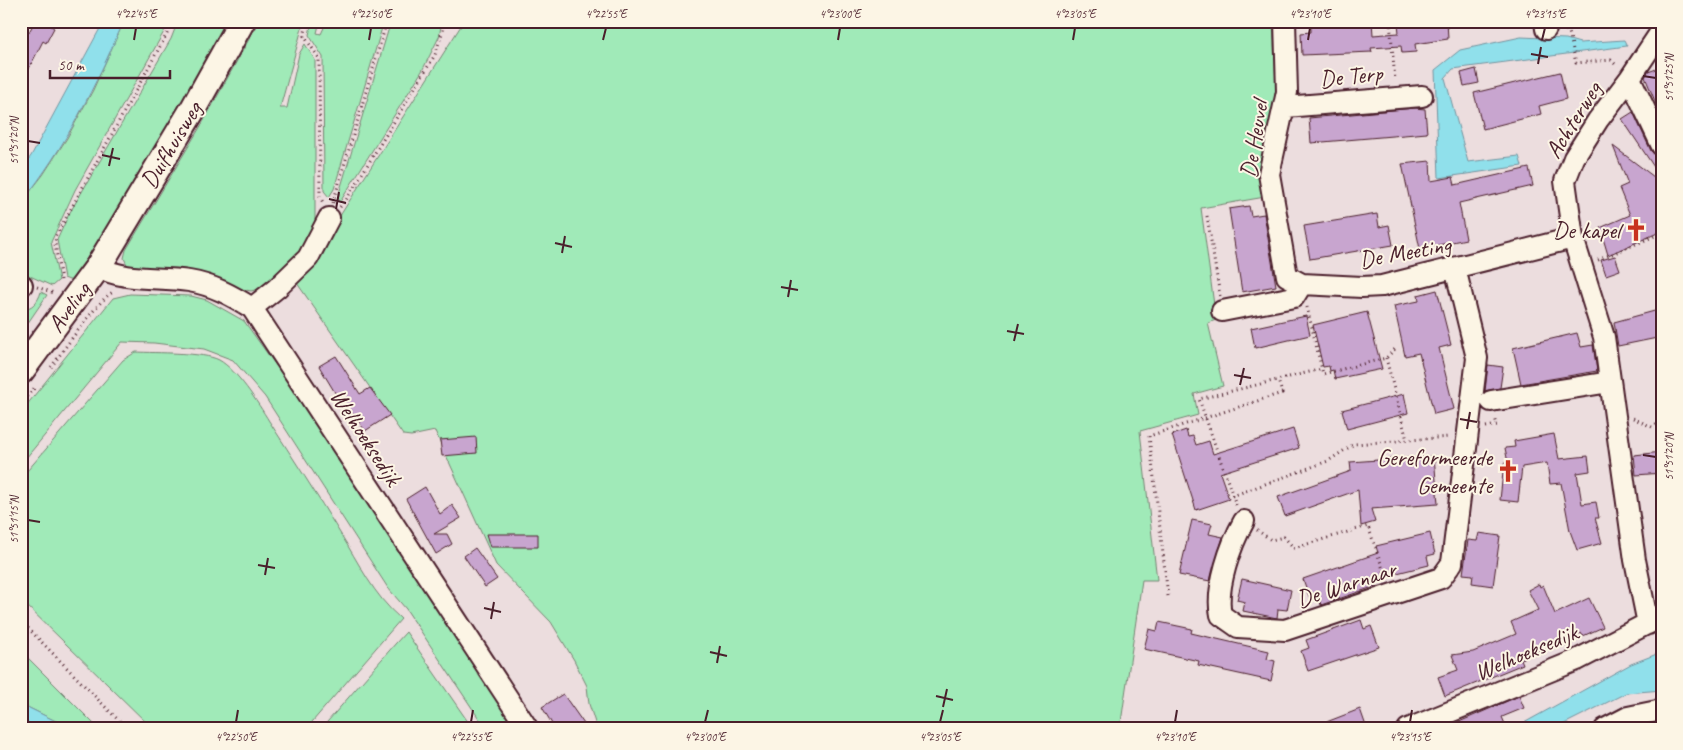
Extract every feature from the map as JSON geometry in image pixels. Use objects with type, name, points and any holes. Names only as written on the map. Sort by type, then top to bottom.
[{"type":"main road","name":"Duifhuisweg","points":[[98,267],[193,109],[242,21]]},
{"type":"main road","name":"Aveling","points":[[30,377],[98,267]]},
{"type":"street","name":"De Heuvel","points":[[1285,21],[1285,107],[1274,146],[1270,182],[1287,276],[1302,284]]},
{"type":"street","name":"Achterweg","points":[[1655,620],[1635,560],[1604,337],[1573,238],[1565,181],[1574,158],[1598,120],[1660,36]]},
{"type":"street","points":[[1630,78],[1662,146]]},
{"type":"street","name":"De Terp","points":[[1285,107],[1396,96],[1422,96]]},
{"type":"street","points":[[252,308],[277,288],[308,258],[329,218]]},
{"type":"street","name":"De Meeting","points":[[1302,284],[1382,286],[1573,238]]},
{"type":"street","name":"Welhoeksedijk","points":[[98,267],[111,274],[127,277],[189,281],[223,290],[252,308],[528,729]]},
{"type":"street","name":"De Warnaar","points":[[1244,520],[1231,544],[1218,604],[1221,615],[1238,627],[1285,630],[1442,578],[1452,563],[1477,358],[1455,268]]},
{"type":"street","points":[[1222,311],[1294,297],[1302,284]]},
{"type":"street","points":[[1491,401],[1610,382]]},
{"type":"street","name":"Welhoeksedijk","points":[[1408,729],[1577,660],[1655,620]]},
{"type":"street","points":[[1605,729],[1628,717],[1662,710]]},
{"type":"path","points":[[62,280],[54,244],[56,236],[174,21]]},
{"type":"path","points":[[308,21],[304,36],[319,58],[320,196],[329,218]]},
{"type":"path","points":[[329,218],[388,21]]},
{"type":"path","points":[[329,218],[346,200],[435,55],[446,21]]},
{"type":"path","points":[[1390,21],[1396,96]]},
{"type":"path","points":[[1569,32],[1576,63],[1611,60],[1630,78]]},
{"type":"path","points":[[1207,216],[1222,311]]},
{"type":"path","points":[[1581,266],[1662,234]]},
{"type":"path","points":[[1302,284],[1323,374],[1386,358],[1396,348]]},
{"type":"path","name":"Aveling","points":[[50,369],[100,304]]},
{"type":"path","points":[[1386,358],[1407,440]]},
{"type":"path","points":[[1322,370],[1199,399],[1232,496],[1244,520],[1271,540],[1284,537],[1294,548],[1368,526],[1393,595]]},
{"type":"path","points":[[21,405],[30,377]]},
{"type":"path","points":[[1168,596],[1149,436],[1282,393],[1278,380]]},
{"type":"path","points":[[1232,496],[1328,461],[1354,444],[1468,436],[1480,428],[1497,425],[1491,401]]},
{"type":"path","points":[[1614,414],[1626,414],[1646,426],[1652,427],[1662,421]]},
{"type":"path","points":[[21,621],[127,729]]},
{"type":"green space","points":[[124,21],[170,21],[75,190],[51,242],[59,280],[52,286],[21,272],[21,203],[43,175],[67,138],[93,90]]},
{"type":"green space","points":[[178,21],[229,21],[173,120],[93,249],[72,281],[64,278],[57,240],[69,214],[171,39]]},
{"type":"green space","points":[[259,21],[304,21],[280,108],[287,108],[299,54],[305,44],[315,60],[315,236],[272,286],[251,291],[128,267],[124,258],[126,250],[202,124]]},
{"type":"green space","points":[[312,21],[320,21],[317,33],[321,34],[327,21],[384,21],[334,189],[329,197],[324,191],[323,57],[309,35]]},
{"type":"green space","points":[[391,21],[442,21],[439,37],[422,71],[340,202],[338,200],[340,190]]},
{"type":"green space","points":[[464,21],[1273,21],[1276,85],[1265,197],[1201,208],[1216,320],[1208,323],[1223,386],[1194,394],[1198,415],[1140,431],[1157,580],[1142,580],[1120,729],[597,729],[589,704],[587,686],[574,660],[551,622],[496,565],[435,431],[411,436],[403,435],[292,276],[336,222]]},
{"type":"green space","points":[[41,292],[47,295],[21,333],[21,309],[28,308],[34,304]]},
{"type":"green space","points":[[130,294],[191,296],[207,300],[244,321],[313,417],[518,729],[486,729],[406,609],[388,588],[265,397],[233,360],[204,349],[154,343],[122,342],[21,464],[21,412],[113,298]]},
{"type":"green space","points":[[136,352],[191,354],[212,357],[233,371],[259,405],[374,589],[401,619],[306,729],[153,729],[21,600],[21,478],[123,360]]},
{"type":"green space","points":[[406,632],[473,729],[321,729],[396,643]]},
{"type":"green space","points":[[21,651],[99,729],[72,729],[21,704]]},
{"type":"water","points":[[104,21],[124,21],[102,69],[66,138],[21,203],[21,169],[31,156]]},
{"type":"water","points":[[1521,37],[1566,39],[1580,43],[1624,40],[1627,46],[1453,69],[1445,78],[1468,162],[1519,156],[1522,166],[1439,178],[1435,70],[1460,50]]},
{"type":"water","points":[[1662,652],[1662,690],[1626,693],[1554,729],[1513,729],[1631,664]]},
{"type":"water","points":[[21,704],[72,729],[40,729],[21,719]]},
{"type":"building","points":[[35,21],[53,21],[51,26],[54,28],[46,43],[43,41],[21,84],[21,29],[29,32]]},
{"type":"building","points":[[1311,21],[1372,21],[1373,35],[1399,33],[1398,23],[1447,21],[1448,39],[1415,44],[1416,52],[1402,53],[1401,46],[1371,48],[1372,52],[1302,55],[1301,33],[1311,32]]},
{"type":"building","points":[[1662,67],[1662,118],[1645,77],[1648,72]]},
{"type":"building","points":[[1476,69],[1479,83],[1464,86],[1461,73]]},
{"type":"building","points":[[1560,72],[1566,99],[1539,106],[1541,114],[1483,129],[1474,93]]},
{"type":"building","points":[[1415,108],[1425,109],[1427,133],[1311,143],[1309,118]]},
{"type":"building","points":[[1633,112],[1651,151],[1656,156],[1662,158],[1662,179],[1622,119]]},
{"type":"building","points":[[1613,146],[1662,183],[1662,231],[1608,255],[1600,228],[1630,215],[1619,188],[1628,184]]},
{"type":"building","points":[[1430,161],[1431,181],[1453,177],[1455,185],[1529,168],[1533,186],[1459,203],[1466,239],[1420,249],[1402,164]]},
{"type":"building","points":[[1249,206],[1251,216],[1264,214],[1276,286],[1242,292],[1229,209]]},
{"type":"building","points":[[1377,214],[1379,227],[1389,225],[1393,245],[1310,259],[1304,226]]},
{"type":"building","points":[[1615,256],[1620,270],[1606,275],[1601,260]]},
{"type":"building","points":[[1437,290],[1451,345],[1439,348],[1454,409],[1434,414],[1419,353],[1405,356],[1394,306],[1419,301],[1418,295]]},
{"type":"building","points":[[1662,309],[1662,337],[1618,346],[1614,322]]},
{"type":"building","points":[[1367,312],[1382,369],[1335,379],[1333,370],[1330,371],[1329,366],[1323,367],[1313,325]]},
{"type":"building","points":[[1306,316],[1310,335],[1255,348],[1251,328]]},
{"type":"building","points":[[1577,333],[1581,347],[1593,345],[1597,371],[1521,384],[1513,348]]},
{"type":"building","points":[[336,356],[360,394],[370,388],[390,415],[365,431],[354,414],[349,416],[319,366]]},
{"type":"building","points":[[1488,365],[1503,367],[1500,388],[1485,391]]},
{"type":"building","points":[[1404,394],[1408,413],[1347,429],[1342,410]]},
{"type":"building","points":[[1293,429],[1299,448],[1220,473],[1229,499],[1196,510],[1172,435],[1186,430],[1188,437],[1193,436],[1196,445],[1209,441],[1213,454]]},
{"type":"building","points":[[1554,434],[1559,459],[1588,456],[1590,471],[1577,473],[1582,504],[1596,502],[1599,518],[1595,518],[1602,543],[1577,550],[1570,531],[1561,483],[1550,484],[1547,463],[1522,467],[1518,502],[1500,500],[1504,463],[1508,463],[1505,448],[1515,447],[1514,441]]},
{"type":"building","points":[[476,437],[477,453],[442,456],[440,440]]},
{"type":"building","points":[[1662,452],[1662,473],[1636,475],[1634,455]]},
{"type":"building","points":[[1434,456],[1438,504],[1371,509],[1375,522],[1361,526],[1358,490],[1285,516],[1278,497],[1351,471],[1350,462]]},
{"type":"building","points":[[425,487],[440,514],[452,505],[461,518],[434,534],[447,534],[452,544],[436,554],[406,499]]},
{"type":"building","points":[[1192,520],[1212,524],[1209,534],[1223,537],[1210,581],[1179,575]]},
{"type":"building","points":[[1430,533],[1435,554],[1427,556],[1429,565],[1373,579],[1376,586],[1321,605],[1318,596],[1310,599],[1303,579],[1378,553],[1376,546]]},
{"type":"building","points":[[1479,533],[1500,536],[1493,586],[1472,583],[1473,575],[1463,574],[1468,540],[1477,541]]},
{"type":"building","points":[[486,534],[538,534],[538,547],[490,547]]},
{"type":"building","points":[[475,548],[497,579],[485,587],[464,556]]},
{"type":"building","points":[[1242,579],[1291,590],[1287,610],[1278,609],[1277,618],[1243,611],[1245,602],[1237,600]]},
{"type":"building","points":[[1539,584],[1540,587],[1543,585],[1555,614],[1589,598],[1603,627],[1583,636],[1581,633],[1552,644],[1521,659],[1523,664],[1445,696],[1438,677],[1458,670],[1452,655],[1473,652],[1516,634],[1511,622],[1538,610],[1528,590]]},
{"type":"building","points":[[1361,620],[1364,629],[1371,626],[1379,647],[1308,671],[1301,651],[1309,648],[1306,640]]},
{"type":"building","points":[[1159,622],[1192,629],[1191,633],[1269,651],[1267,659],[1275,661],[1271,681],[1198,665],[1199,661],[1144,649],[1149,629],[1157,631]]},
{"type":"building","points":[[563,694],[584,724],[576,729],[555,729],[542,707]]},
{"type":"building","points":[[1519,696],[1524,708],[1502,717],[1505,724],[1496,729],[1443,729]]},
{"type":"building","points":[[1360,709],[1367,729],[1311,729],[1311,728]]},
{"type":"place","name":"De kapel","points":[[1636,230]]},
{"type":"place","name":"Gereformeerde Gemeente","points":[[1508,471]]}]
